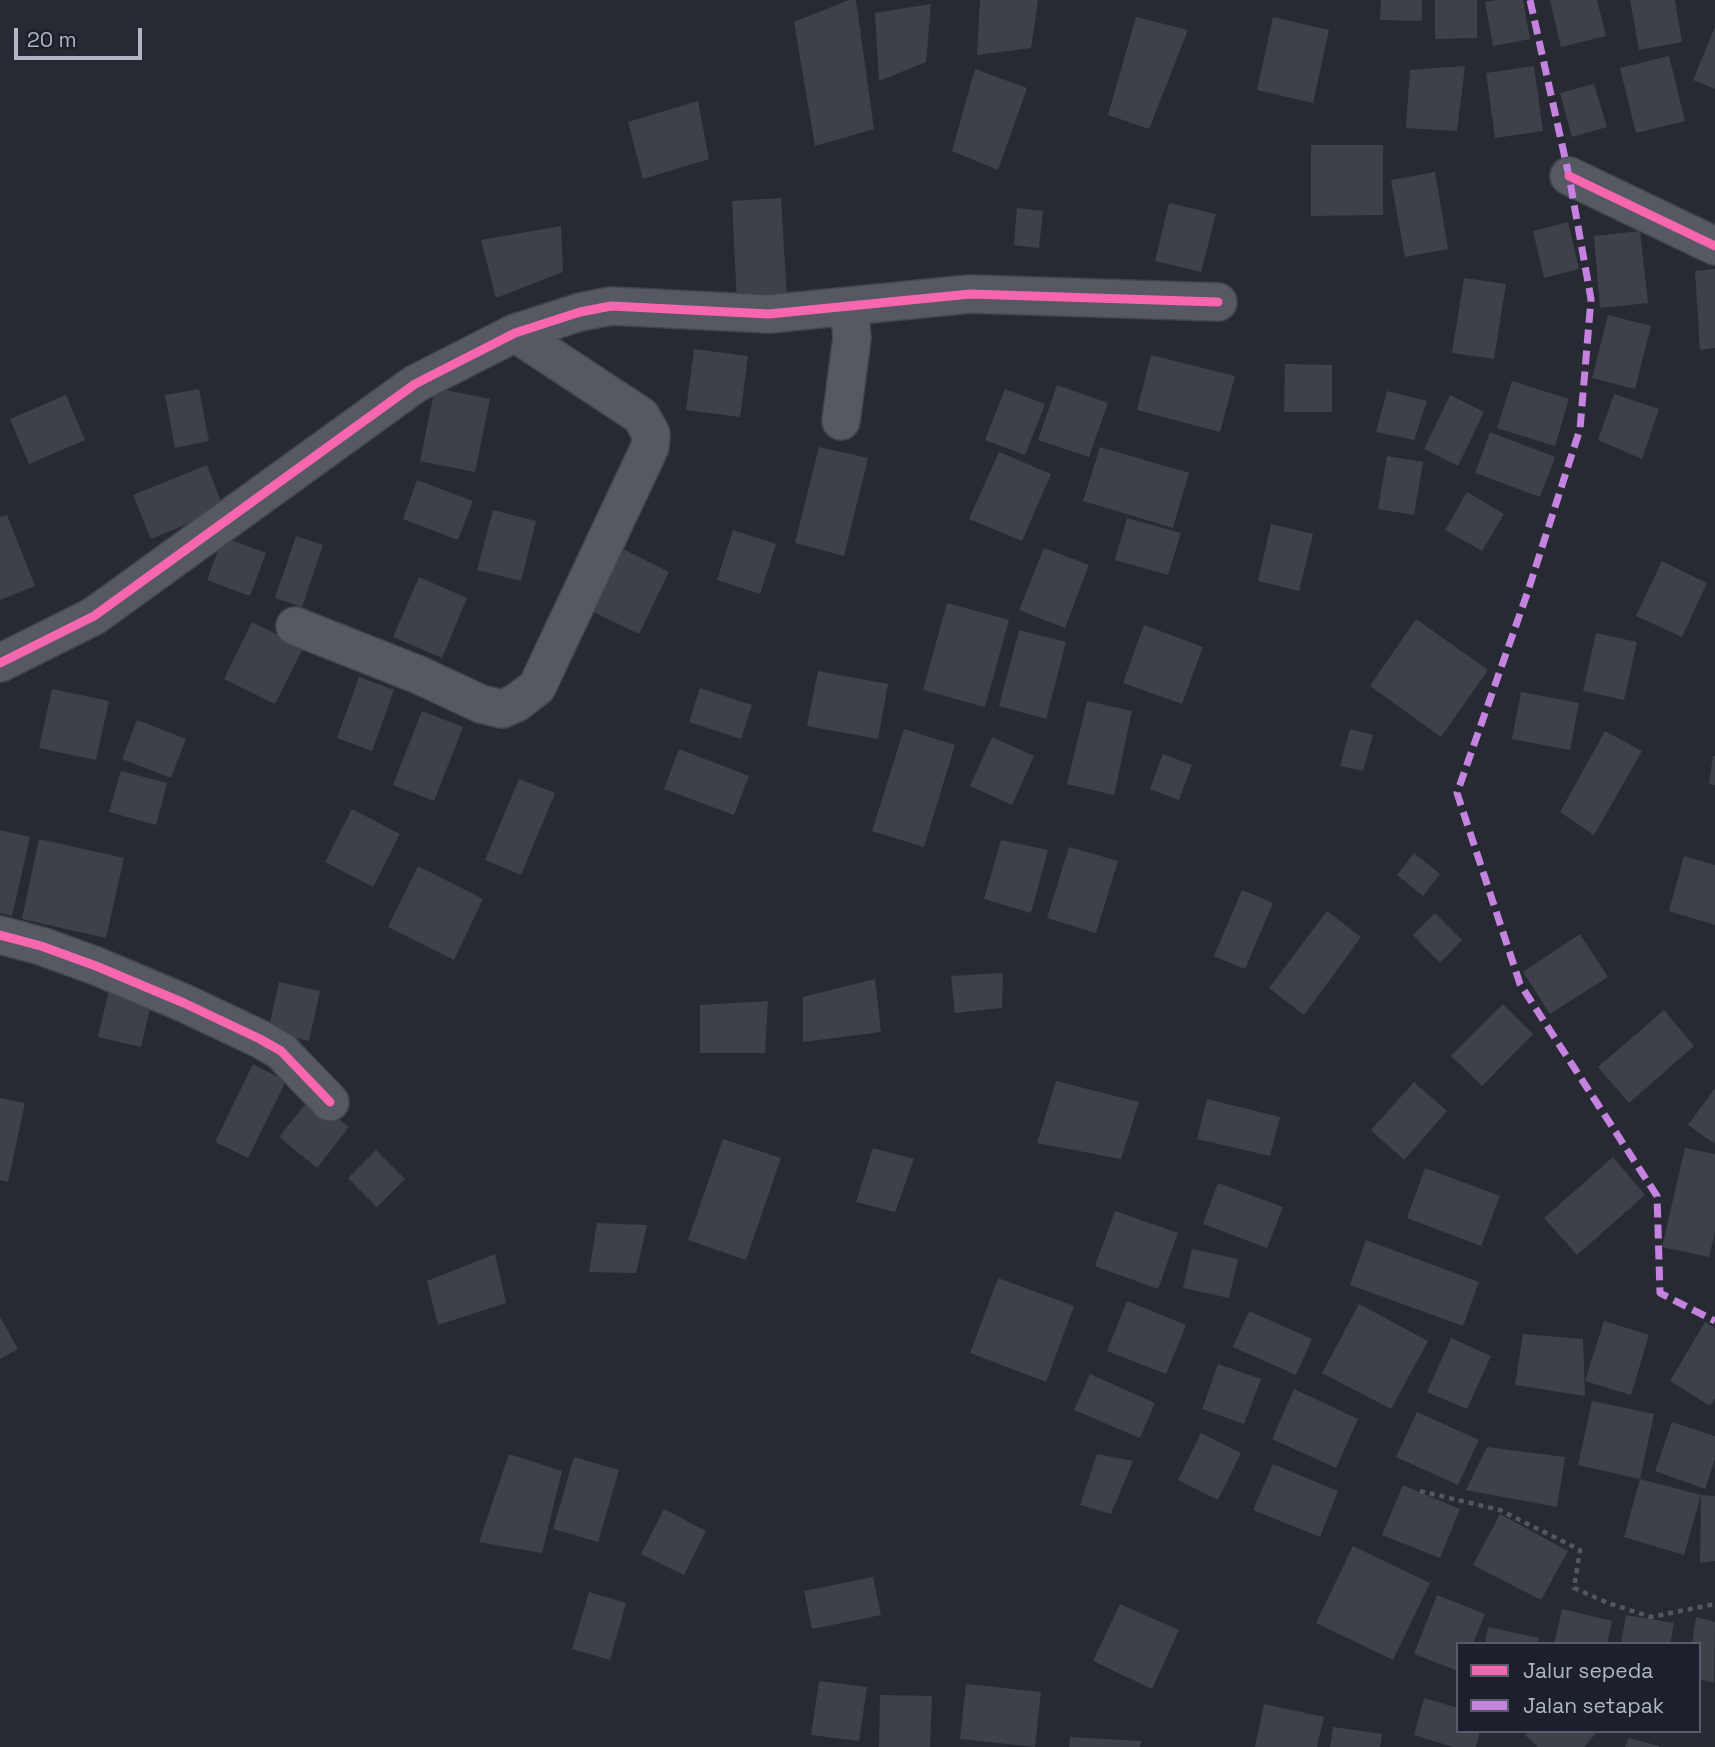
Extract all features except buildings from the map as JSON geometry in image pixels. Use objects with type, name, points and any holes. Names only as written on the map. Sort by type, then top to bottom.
[{"type":"street","points":[[1569,176],[1715,246]]},
{"type":"street","points":[[0,663],[94,616],[415,384],[515,333],[580,312],[611,306],[769,314],[970,294],[1218,302]]},
{"type":"street","points":[[841,421],[852,338],[849,306]]},
{"type":"street","points":[[295,626],[419,675],[481,704],[502,709],[516,703],[537,687],[650,447],[652,434],[641,416],[515,333]]},
{"type":"street","points":[[0,935],[41,946],[96,966],[260,1039],[281,1051],[331,1102]]},
{"type":"path","points":[[1420,1491],[1500,1510],[1580,1550],[1574,1588],[1608,1603],[1651,1617],[1715,1604]]},
{"type":"marked path","points":[[1530,0],[1569,176],[1591,299],[1580,429],[1527,594],[1457,793],[1520,984],[1657,1196],[1660,1293],[1715,1321]]},
{"type":"cycle path","points":[[1569,176],[1715,246]]},
{"type":"cycle path","points":[[0,663],[94,616],[415,384],[515,333],[580,312],[611,306],[769,314],[970,294],[1218,302]]},
{"type":"cycle path","points":[[0,935],[41,946],[96,966],[260,1039],[281,1051],[330,1102]]}]
